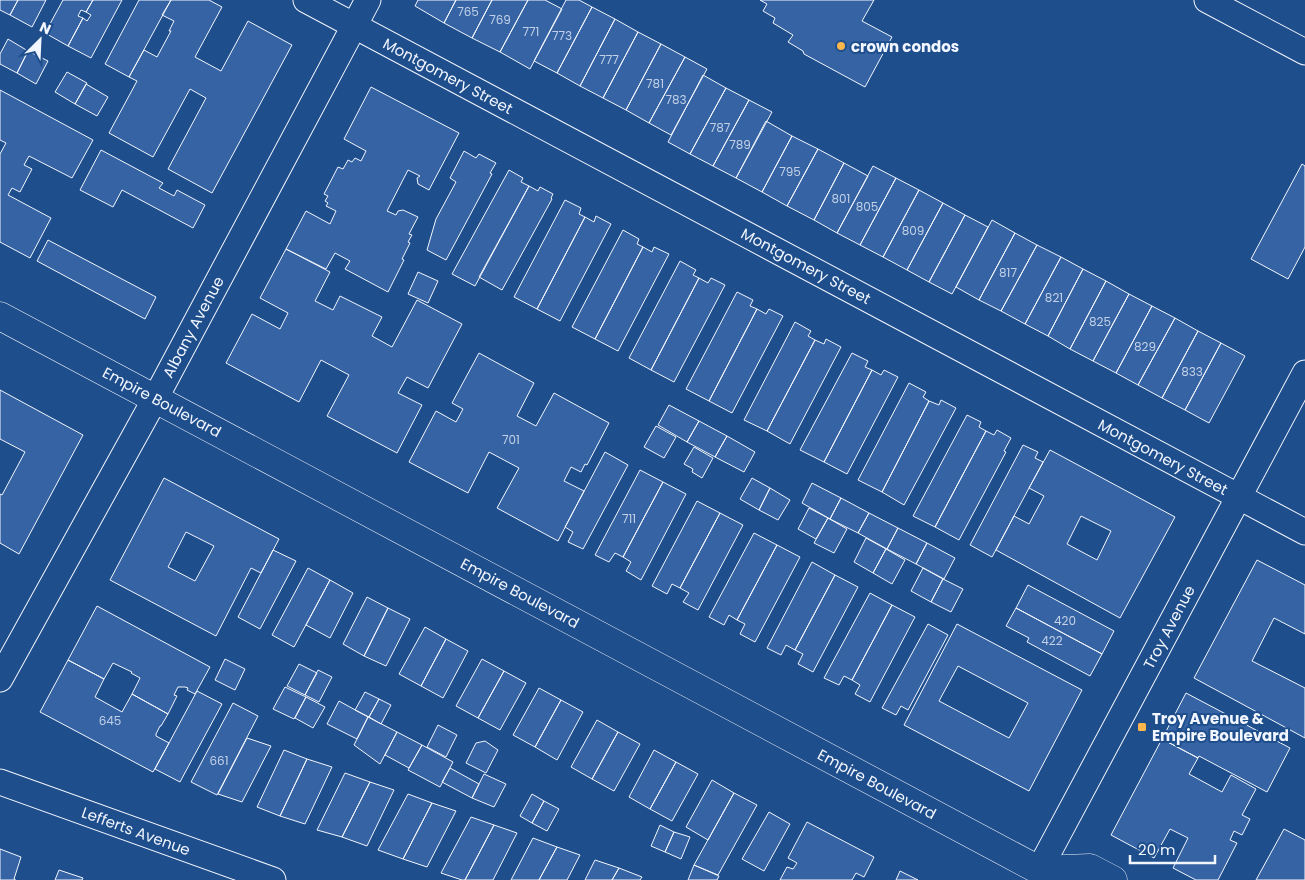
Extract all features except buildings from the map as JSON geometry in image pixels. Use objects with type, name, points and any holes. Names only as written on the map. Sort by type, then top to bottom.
[{"type":"main road","name":"Empire Boulevard","points":[[0,316],[1040,877]]},
{"type":"main road","points":[[1040,877],[1090,868],[1113,880]]},
{"type":"street","name":"Montgomery Street","points":[[306,0],[1305,532]]},
{"type":"street","name":"Albany Avenue","points":[[0,679],[155,399],[368,0]]},
{"type":"street","points":[[1207,0],[1305,52]]},
{"type":"street","name":"Troy Avenue","points":[[1040,877],[1238,497],[1305,373]]},
{"type":"street","name":"Lefferts Avenue","points":[[0,782],[273,880]]},
{"type":"place","name":"crown condos","points":[[841,46]]},
{"type":"place","name":"Troy Avenue & Empire Boulevard","points":[[1142,727]]}]
